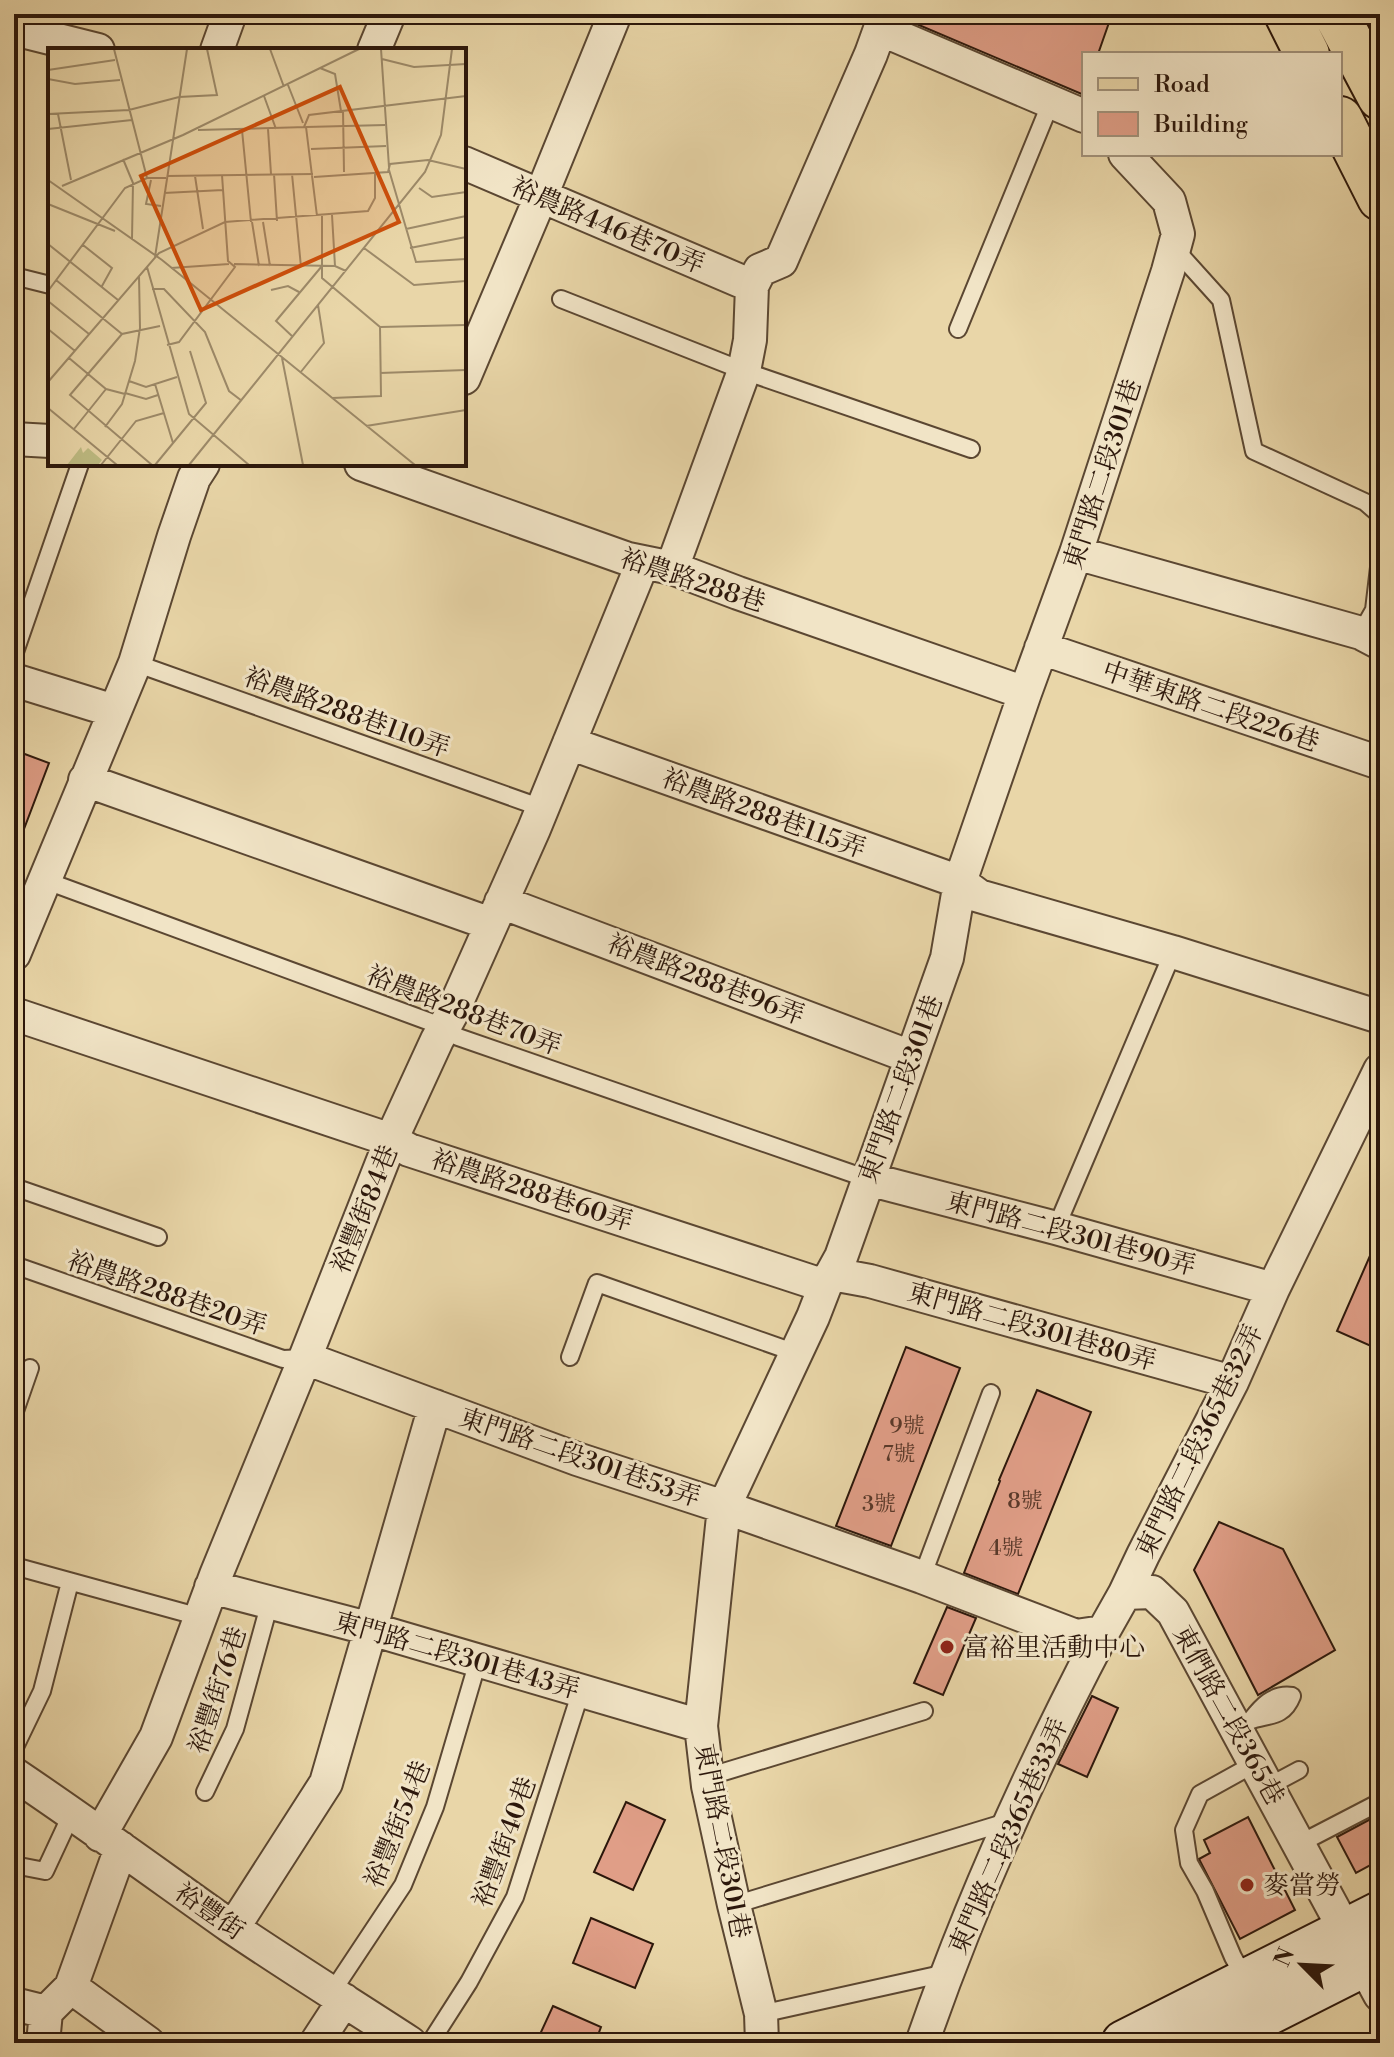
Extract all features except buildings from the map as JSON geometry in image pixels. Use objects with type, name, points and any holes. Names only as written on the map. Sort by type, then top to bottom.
[{"type":"main road","points":[[1287,14],[1306,52]]},
{"type":"main road","points":[[1336,14],[1380,97]]},
{"type":"main road","points":[[1342,123],[1380,198]]},
{"type":"main road","points":[[1124,2043],[1246,1980],[1370,1952]]},
{"type":"main road","points":[[1208,2043],[1370,1952]]},
{"type":"street","points":[[218,48],[230,14]]},
{"type":"street","points":[[375,48],[389,14]]},
{"type":"street","points":[[466,373],[615,14]]},
{"type":"street","points":[[752,286],[760,270],[781,261],[881,21],[1082,115]]},
{"type":"street","points":[[14,29],[90,48]]},
{"type":"street","name":"東門路二段301巷","points":[[762,2029],[707,1777],[701,1726],[724,1507],[841,1257],[947,958],[960,882],[1076,553],[1175,249],[1178,234],[1169,201],[1127,156]]},
{"type":"street","name":"裕農路446巷70弄","points":[[466,164],[752,286]]},
{"type":"street","name":"裕豐街84巷","points":[[71,1987],[111,1842],[156,1737],[211,1587],[391,1140],[496,913],[569,743],[657,565],[744,371],[750,340],[752,286]]},
{"type":"street","points":[[14,439],[48,441]]},
{"type":"street","points":[[14,954],[135,663],[174,536],[194,478],[202,466]]},
{"type":"street","name":"裕農路288巷","points":[[373,466],[423,474],[628,559],[657,565],[1025,693]]},
{"type":"street","points":[[1076,553],[1370,638]]},
{"type":"street","name":"中華東路二段226巷","points":[[1041,648],[1380,763]]},
{"type":"street","points":[[14,680],[114,711]]},
{"type":"street","name":"裕農路288巷115弄","points":[[569,743],[960,882],[979,896],[1173,952],[1380,1017]]},
{"type":"street","name":"裕農路288巷96弄","points":[[85,780],[496,913],[911,1057]]},
{"type":"street","name":"裕農路288巷60弄","points":[[14,1014],[391,1140],[409,1150],[828,1280]]},
{"type":"street","name":"東門路二段365巷32弄","points":[[1125,1593],[1232,1382],[1273,1289],[1380,1070]]},
{"type":"street","name":"東門路二段301巷90弄","points":[[868,1179],[1273,1289]]},
{"type":"street","name":"東門路二段301巷80弄","points":[[828,1280],[870,1281],[1232,1382]]},
{"type":"street","name":"東門路二段301巷53弄","points":[[305,1358],[577,1459],[724,1507]]},
{"type":"street","name":"東門路二段301巷53弄","points":[[233,1928],[326,1783],[435,1406]]},
{"type":"street","points":[[724,1507],[922,1577],[1076,1636],[1103,1632],[1125,1593]]},
{"type":"street","name":"東門路二段301巷43弄","points":[[211,1587],[371,1629],[701,1726]]},
{"type":"street","name":"東們路二段365巷","points":[[1125,1593],[1152,1592],[1173,1612],[1244,1724],[1262,1775],[1299,1844],[1370,1952]]},
{"type":"street","name":"東門路二段365巷33弄","points":[[922,2043],[946,1973],[1010,1821],[1103,1632]]},
{"type":"street","name":"裕豐街","points":[[14,1774],[233,1928],[410,2043]]},
{"type":"street","points":[[14,2004],[45,2028],[71,1987],[148,2043]]},
{"type":"street","points":[[316,2043],[338,1996]]},
{"type":"lane","points":[[958,329],[1051,102]]},
{"type":"lane","points":[[1175,249],[1221,300],[1254,451],[1365,502],[1380,515]]},
{"type":"lane","points":[[14,276],[48,284]]},
{"type":"lane","points":[[561,299],[744,371],[971,449]]},
{"type":"lane","points":[[14,655],[79,466]]},
{"type":"lane","points":[[1370,638],[1380,559]]},
{"type":"lane","name":"裕農路288巷110弄","points":[[135,663],[542,808]]},
{"type":"lane","name":"裕農路288巷70弄","points":[[44,880],[444,1027],[458,1037],[868,1179]]},
{"type":"lane","points":[[1056,1228],[1173,952]]},
{"type":"lane","points":[[14,1187],[158,1237]]},
{"type":"lane","name":"裕農路288巷20弄","points":[[14,1265],[283,1359],[305,1358]]},
{"type":"lane","points":[[570,1357],[597,1283],[796,1353]]},
{"type":"lane","points":[[14,1414],[30,1368]]},
{"type":"lane","points":[[922,1577],[991,1393]]},
{"type":"lane","points":[[14,1566],[200,1617]]},
{"type":"lane","points":[[14,1749],[42,1691],[70,1582]]},
{"type":"lane","name":"裕豐街76巷","points":[[205,1792],[235,1729],[270,1602]]},
{"type":"lane","name":"裕豐街54巷","points":[[338,1996],[403,1885],[435,1807],[478,1661]]},
{"type":"lane","name":"裕豐街40巷","points":[[430,2043],[469,1982],[515,1897],[581,1691]]},
{"type":"lane","points":[[707,1777],[924,1711]]},
{"type":"lane","points":[[1246,1980],[1189,1863],[1184,1830],[1200,1794],[1262,1775],[1299,1770]]},
{"type":"lane","points":[[1299,1844],[1380,1802]]},
{"type":"lane","points":[[14,1865],[45,1871],[72,1813]]},
{"type":"lane","points":[[734,1905],[1010,1821]]},
{"type":"lane","points":[[762,2029],[946,1973]]},
{"type":"place","name":"富裕里活動中心","points":[[947,1647]]},
{"type":"place","name":"麥當勞","points":[[1247,1885]]}]
